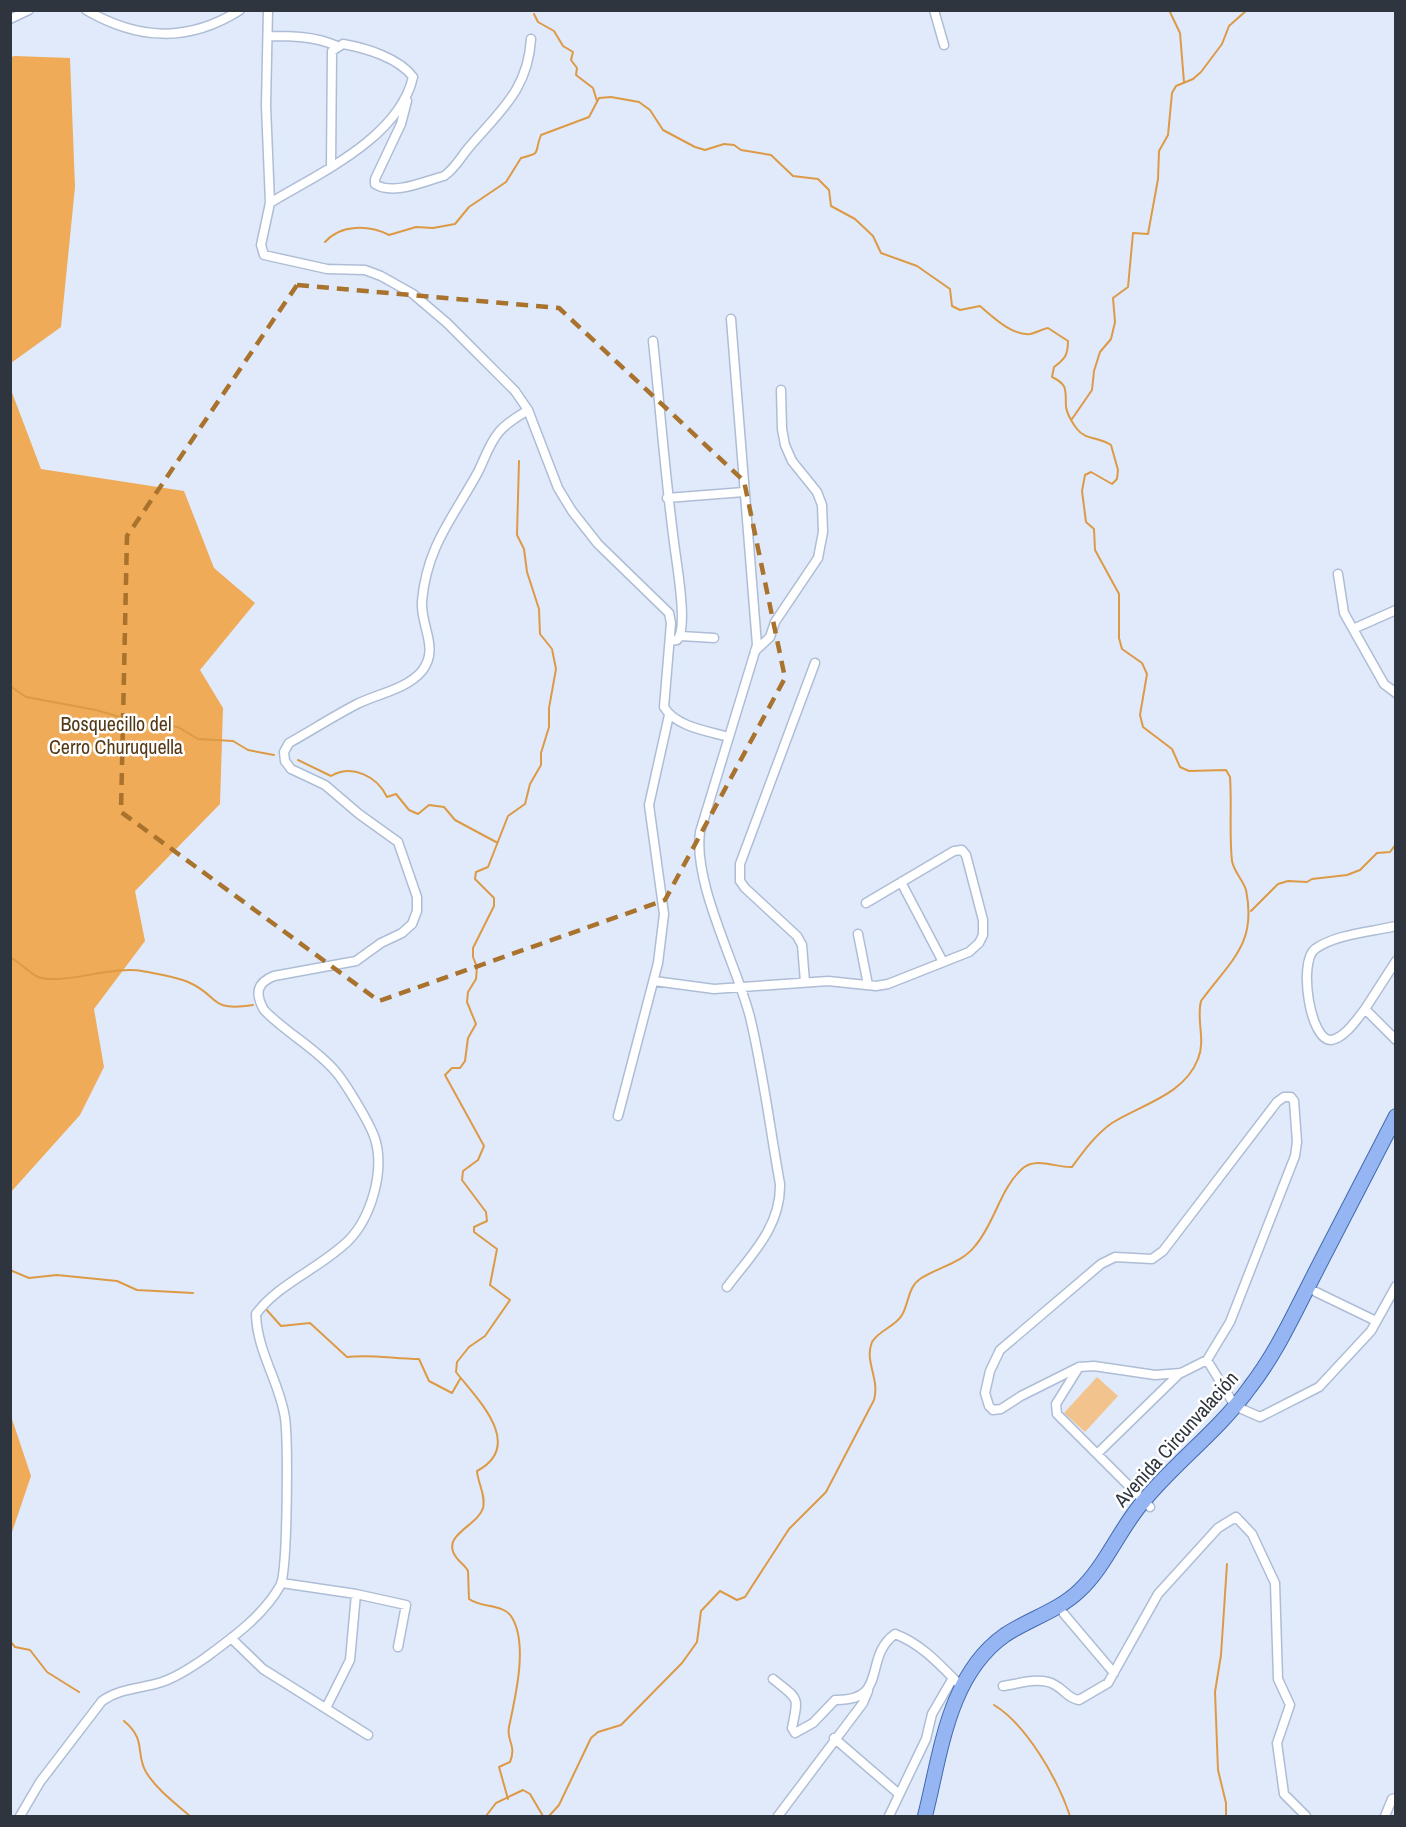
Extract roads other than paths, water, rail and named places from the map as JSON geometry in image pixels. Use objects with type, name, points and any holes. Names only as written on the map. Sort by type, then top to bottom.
[{"type":"main road","name":"Avenida Circunvalación","points":[[925,1816],[957,1682],[981,1655],[1006,1634],[1059,1606],[1079,1592],[1096,1572],[1120,1531],[1225,1433],[1277,1348],[1395,1116]]},
{"type":"main road","name":"Avenida Circunvalación","points":[[1239,1409],[1285,1352],[1395,1136]]},
{"type":"main road","name":"Avenida Circunvalación","points":[[935,1816],[959,1718],[970,1690],[988,1661],[1011,1642],[1064,1614],[1085,1599],[1103,1578],[1147,1504]]},
{"type":"street","points":[[10,19],[28,10]]},
{"type":"street","points":[[86,10],[107,21],[146,35],[183,33],[208,27],[240,10]]},
{"type":"street","points":[[268,10],[266,106],[270,203],[261,245],[264,255],[327,269],[365,270],[413,294],[464,340],[515,391],[528,410],[558,488],[572,511],[598,544],[669,613],[670,641],[664,707],[669,715],[681,723],[729,737]]},
{"type":"street","points":[[934,10],[944,45]]},
{"type":"street","points":[[268,36],[294,36],[323,40],[337,46]]},
{"type":"street","points":[[407,94],[406,113],[375,179],[375,184],[382,188],[393,189],[444,176],[451,171],[468,147],[514,97],[527,64],[531,39]]},
{"type":"street","points":[[270,203],[331,166],[388,125],[407,94],[413,77],[406,68],[363,47],[343,44],[332,51],[331,166]]},
{"type":"street","points":[[727,1287],[765,1237],[777,1215],[780,1200],[780,1184],[750,1018],[702,875],[698,849],[700,832],[755,651],[758,631],[744,492],[731,319]]},
{"type":"street","points":[[653,341],[667,498],[679,578],[681,636]]},
{"type":"street","points":[[755,651],[770,637],[775,622],[818,558],[824,532],[822,505],[817,492],[792,461],[785,445],[782,429],[781,390]]},
{"type":"street","points":[[25,1814],[40,1782],[102,1701],[113,1693],[173,1678],[231,1638],[270,1602],[282,1584],[287,1482],[285,1417],[264,1360],[256,1328],[256,1314],[268,1297],[319,1267],[350,1239],[365,1218],[378,1182],[375,1140],[353,1098],[336,1073],[264,1010],[257,998],[258,988],[264,980],[274,976],[345,964],[363,957],[412,924],[417,911],[417,897],[398,842],[359,814],[325,785],[291,768],[285,761],[284,752],[289,743],[357,704],[406,683],[420,673],[428,662],[430,641],[422,609],[422,599],[435,545],[479,470],[493,440],[501,429],[528,410]]},
{"type":"street","points":[[667,498],[744,492]]},
{"type":"street","points":[[1338,574],[1344,613],[1384,684],[1395,693]]},
{"type":"street","points":[[1353,629],[1395,610]]},
{"type":"street","points":[[670,641],[681,636],[714,638]]},
{"type":"street","points":[[806,982],[802,945],[797,936],[745,888],[740,881],[740,864],[815,663]]},
{"type":"street","points":[[618,1116],[654,981],[664,914],[659,863],[649,805],[669,715]]},
{"type":"street","points":[[654,981],[714,989],[828,981],[868,985],[888,984],[969,952],[983,935],[983,920],[966,855],[962,850],[954,851],[866,903]]},
{"type":"street","points":[[901,882],[943,962]]},
{"type":"street","points":[[1395,926],[1327,942],[1313,950],[1307,960],[1305,972],[1312,1016],[1319,1033],[1332,1040],[1342,1034],[1365,1009],[1395,961]]},
{"type":"street","points":[[858,934],[868,985]]},
{"type":"street","points":[[1365,1009],[1395,1040]]},
{"type":"street","points":[[1097,1454],[1180,1373],[1207,1360],[1230,1322],[1291,1170],[1297,1142],[1294,1101],[1291,1097],[1284,1097],[1277,1102],[1163,1251],[1152,1258],[1115,1257],[1101,1264],[1000,1350],[990,1371],[985,1393],[988,1406],[993,1410],[1001,1409],[1030,1390],[1078,1367],[1094,1366],[1155,1375],[1180,1373]]},
{"type":"street","points":[[1207,1360],[1239,1409],[1260,1417],[1319,1387],[1376,1321],[1395,1286]]},
{"type":"street","points":[[1316,1292],[1376,1321]]},
{"type":"street","points":[[1078,1367],[1056,1404],[1058,1414],[1147,1504]]},
{"type":"street","points":[[1003,1686],[1040,1681],[1054,1684],[1070,1698],[1079,1700],[1108,1683],[1158,1594],[1218,1528],[1236,1517],[1252,1534],[1275,1583],[1278,1678],[1290,1706],[1277,1743],[1284,1794],[1306,1816]]},
{"type":"street","points":[[282,1584],[356,1594],[405,1605],[398,1647]]},
{"type":"street","points":[[326,1708],[350,1660],[356,1594]]},
{"type":"street","points":[[1064,1614],[1114,1673]]},
{"type":"street","points":[[778,1816],[834,1738],[863,1703],[873,1683],[881,1649],[895,1634],[916,1644],[957,1682],[932,1714],[926,1739],[889,1816]]},
{"type":"street","points":[[231,1638],[263,1669],[368,1735]]},
{"type":"street","points":[[773,1679],[796,1698],[798,1704],[792,1728],[795,1733],[813,1723],[835,1700],[847,1701],[868,1691]]},
{"type":"street","points":[[834,1738],[899,1794]]},
{"type":"street","points":[[1385,1816],[1395,1798]]},
{"type":"waterway","points":[[1169,10],[1180,33],[1184,82]]},
{"type":"waterway","points":[[1072,419],[1092,390],[1094,371],[1100,352],[1111,339],[1115,322],[1113,298],[1128,287],[1133,233],[1148,234],[1158,179],[1159,151],[1168,135],[1172,93],[1176,86],[1193,79],[1201,72],[1222,44],[1229,26],[1247,10]]},
{"type":"waterway","points":[[534,14],[538,22],[554,31],[563,46],[573,52],[571,60],[577,68],[576,75],[593,88],[597,101]]},
{"type":"waterway","points":[[325,242],[347,229],[373,229],[389,235],[416,227],[433,228],[455,224],[469,207],[506,182],[521,158],[536,152],[541,135],[589,117],[599,98],[611,97],[639,102],[650,110],[663,130],[695,147],[705,150],[724,144],[734,145],[741,150],[771,155],[793,176],[818,179],[829,190],[831,206],[855,219],[873,236],[881,253],[917,266],[950,289],[952,306],[960,310],[980,306],[1016,332],[1030,334],[1048,328],[1068,341],[1066,353],[1054,367],[1052,377],[1064,386],[1067,410],[1075,427],[1080,433],[1111,445],[1118,470],[1117,479],[1112,484],[1091,472],[1085,475],[1082,491],[1086,522],[1094,529],[1095,550],[1119,594],[1119,638],[1122,649],[1142,663],[1147,674],[1140,715],[1143,727],[1172,749],[1180,767],[1189,771],[1226,770],[1230,777],[1232,861],[1246,890],[1248,924],[1239,950],[1201,1001],[1201,1045],[1192,1071],[1173,1090],[1106,1127],[1072,1167],[1034,1163],[1023,1168],[1009,1185],[988,1227],[970,1252],[916,1282],[902,1315],[872,1342],[870,1356],[875,1384],[874,1400],[826,1492],[789,1529],[745,1597],[737,1600],[720,1591],[701,1611],[697,1642],[682,1663],[621,1725],[598,1732],[591,1738],[559,1805],[549,1816]]},
{"type":"waterway","points":[[508,1799],[499,1767],[510,1762],[512,1756],[508,1732],[517,1686],[520,1655],[516,1627],[507,1612],[469,1599],[468,1571],[457,1559],[452,1549],[456,1537],[480,1514],[483,1508],[477,1471],[491,1460],[497,1448],[497,1435],[492,1422],[475,1395],[456,1372],[457,1362],[469,1347],[485,1336],[510,1300],[490,1285],[497,1249],[474,1232],[474,1227],[487,1221],[486,1212],[462,1180],[463,1171],[478,1160],[484,1146],[445,1075],[452,1068],[460,1068],[465,1061],[468,1038],[476,1024],[467,1002],[468,992],[476,979],[477,967],[473,957],[473,948],[494,906],[494,898],[475,879],[476,872],[488,867],[508,816],[525,804],[530,784],[541,765],[541,753],[549,727],[549,708],[556,669],[552,649],[540,634],[539,609],[527,572],[524,549],[517,535],[519,461]]},
{"type":"waterway","points":[[10,686],[26,697],[96,710],[130,720],[178,727],[198,739],[233,741],[248,750],[274,755]]},
{"type":"waterway","points":[[298,760],[331,776],[347,771],[363,774],[377,783],[387,797],[396,794],[409,810],[418,814],[429,805],[444,807],[455,820],[496,842]]},
{"type":"waterway","points":[[1251,911],[1278,884],[1347,875],[1360,870],[1377,853],[1390,852],[1396,844]]},
{"type":"waterway","points":[[10,957],[36,976],[45,979],[71,978],[116,971],[142,971],[188,982],[221,1004],[238,1007],[253,1005]]},
{"type":"waterway","points":[[10,1270],[29,1278],[57,1275],[117,1281],[137,1290],[193,1293]]},
{"type":"waterway","points":[[265,1308],[281,1326],[310,1323],[347,1357],[419,1359],[429,1381],[452,1393],[460,1379]]},
{"type":"waterway","points":[[1226,1816],[1226,1803],[1218,1770],[1215,1692],[1221,1655],[1227,1564]]},
{"type":"waterway","points":[[10,1641],[15,1647],[30,1650],[47,1672],[79,1692]]},
{"type":"waterway","points":[[994,1705],[1018,1726],[1040,1754],[1058,1786],[1070,1816]]},
{"type":"waterway","points":[[124,1721],[136,1734],[141,1759],[150,1779],[190,1816]]},
{"type":"waterway","points":[[486,1816],[496,1803],[523,1790],[530,1794],[543,1816]]},
{"type":"park label","name":"Bosquecillo del Cerro Churuquella","points":[[116,736]]}]
